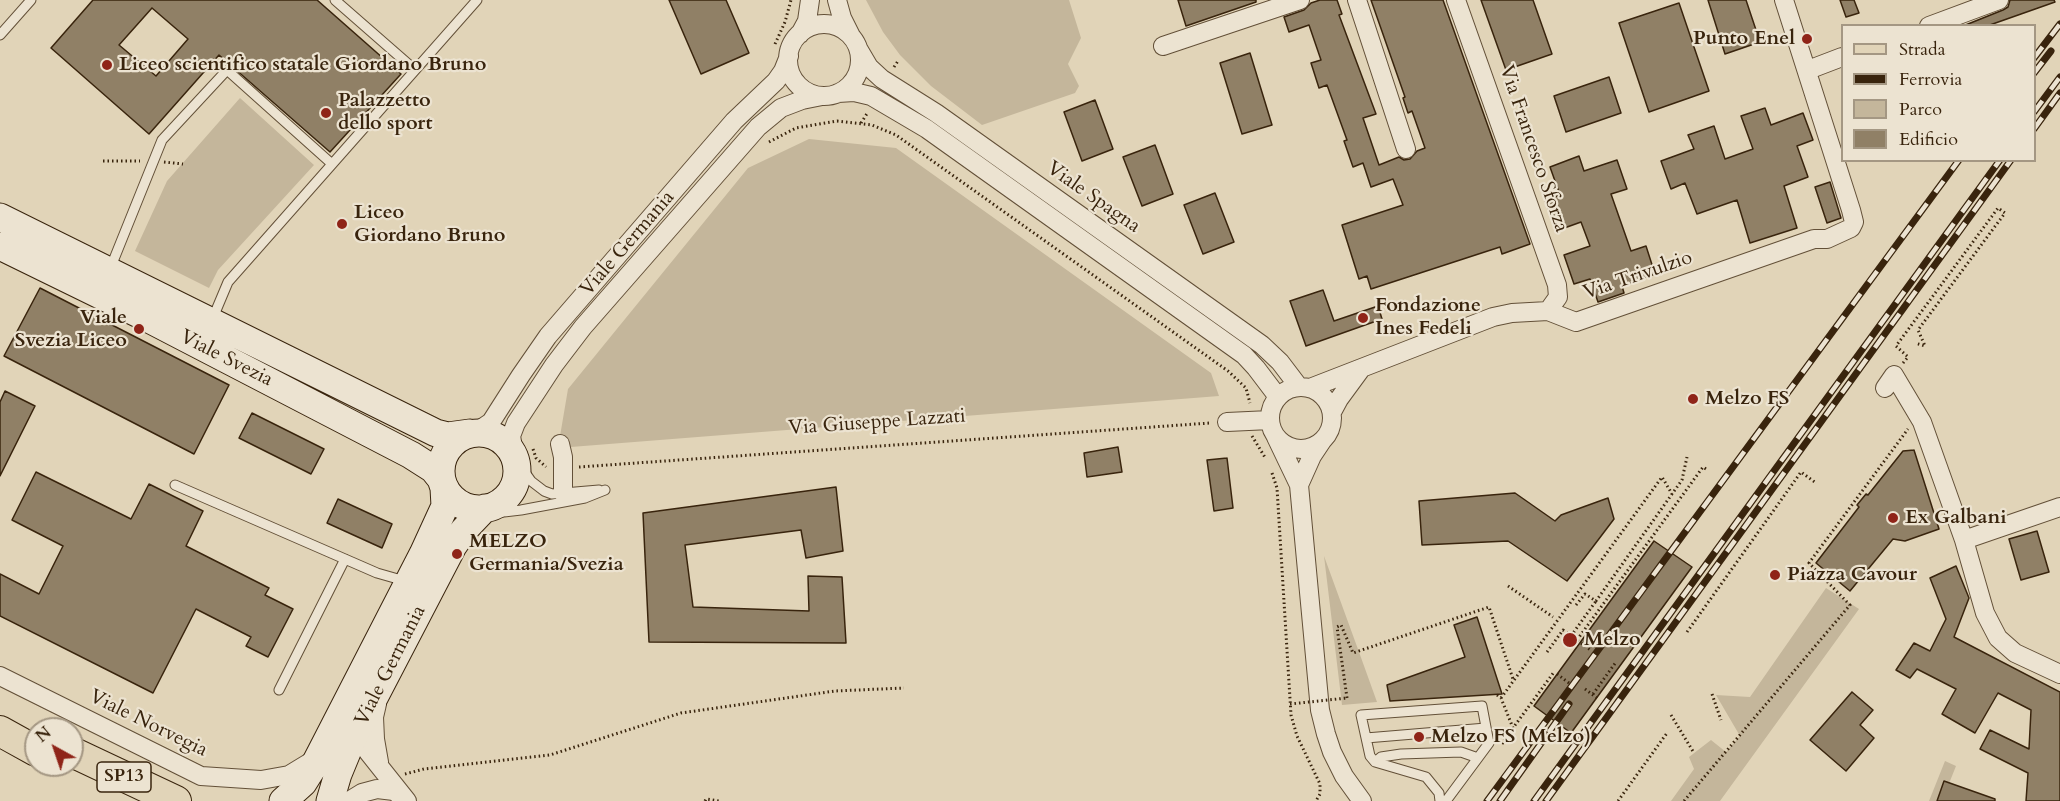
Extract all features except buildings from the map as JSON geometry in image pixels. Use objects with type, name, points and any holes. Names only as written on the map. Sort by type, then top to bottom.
[{"type":"main road","points":[[0,718],[24,729]]},
{"type":"main road","points":[[0,731],[24,744]]},
{"type":"main road","name":"SP13","points":[[84,758],[176,801]]},
{"type":"main road","name":"SP13","points":[[84,777],[129,801]]},
{"type":"street","points":[[810,0],[807,21],[800,34],[781,52],[795,82],[808,92],[830,95],[849,87],[860,65],[855,44],[842,18],[837,0]]},
{"type":"street","points":[[1163,46],[1300,0]]},
{"type":"street","points":[[1357,0],[1406,149]]},
{"type":"street","name":"Via Francesco Sforza","points":[[1456,0],[1557,285],[1558,297],[1548,311]]},
{"type":"street","points":[[1784,0],[1808,70],[1841,57]]},
{"type":"street","points":[[1934,24],[1998,0]]},
{"type":"street","points":[[800,34],[811,27],[826,24],[840,28],[855,44]]},
{"type":"street","name":"Viale Spagna","points":[[855,44],[869,67],[882,79],[936,113],[1263,345],[1305,387]]},
{"type":"street","name":"Viale Germania","points":[[470,433],[491,422],[552,332],[734,121],[772,86],[783,71],[781,52]]},
{"type":"street","name":"Via Trivulzio","points":[[1305,387],[1361,369],[1493,318],[1512,313],[1548,311],[1576,322],[1814,239],[1827,239],[1848,231],[1853,225],[1853,218],[1808,70]]},
{"type":"street","name":"Viale Spagna","points":[[830,95],[854,92],[870,96],[927,129],[1244,356],[1278,397]]},
{"type":"street","name":"Viale Germania","points":[[523,452],[511,436],[516,423],[554,365],[583,327],[758,127],[782,108],[808,98],[830,95]]},
{"type":"street","name":"Viale Svezia","points":[[0,217],[109,271],[216,313],[436,433],[448,436],[470,433]]},
{"type":"street","name":"Viale Svezia","points":[[0,246],[145,317],[411,455],[433,469],[443,483]]},
{"type":"street","points":[[1332,412],[1361,369]]},
{"type":"street","points":[[1889,382],[1918,415],[1928,435],[1964,540],[1985,613],[1998,638],[2015,653],[2060,674]]},
{"type":"street","points":[[1299,485],[1312,456],[1332,423],[1332,412],[1328,402],[1320,393],[1305,387],[1287,390],[1278,397],[1270,411],[1273,428],[1299,485],[1320,710],[1332,752],[1347,781],[1362,801]]},
{"type":"street","points":[[1227,422],[1249,421],[1273,428],[1286,445],[1298,449],[1311,447],[1322,441]]},
{"type":"street","points":[[482,432],[496,436],[523,452],[512,490],[499,503],[485,508],[472,508],[460,504],[449,495],[443,483],[441,467],[446,452],[456,440],[470,433],[482,432]]},
{"type":"street","points":[[560,444],[563,457],[563,498]]},
{"type":"street","name":"Viale Germania","points":[[284,789],[292,794],[307,777],[323,750],[444,509],[446,500],[443,483]]},
{"type":"street","points":[[1964,540],[2060,507]]},
{"type":"street","name":"Viale Germania","points":[[330,801],[342,763],[357,731],[453,546],[464,530],[485,508]]},
{"type":"street","name":"Viale Norvegia","points":[[0,676],[201,776],[248,780],[284,789]]},
{"type":"street","points":[[382,683],[374,717],[375,750],[384,772]]},
{"type":"street","points":[[354,690],[352,714],[363,744],[406,800]]},
{"type":"street","points":[[349,801],[362,793],[377,789],[393,791],[406,800]]},
{"type":"lane","points":[[0,35],[32,0]]},
{"type":"lane","points":[[335,0],[415,70]]},
{"type":"lane","points":[[216,313],[228,282],[477,0]]},
{"type":"lane","points":[[109,271],[162,140],[227,70],[332,164]]},
{"type":"lane","points":[[523,452],[524,472],[536,487],[563,498]]},
{"type":"lane","points":[[175,485],[377,573],[407,582]]},
{"type":"lane","points":[[485,508],[504,512],[563,498]]},
{"type":"lane","points":[[279,690],[345,559]]},
{"type":"lane","points":[[1440,801],[1439,793],[1426,777],[1375,762],[1370,756],[1361,715],[1482,706],[1489,744],[1446,801]]},
{"type":"lane","points":[[1366,738],[1486,728]]},
{"type":"lane","points":[[1375,762],[1388,754],[1437,752],[1461,752],[1478,759]]},
{"type":"path","points":[[781,52],[791,0]]},
{"type":"path","points":[[796,128],[816,123],[842,121],[883,129],[907,141],[1234,376],[1246,388],[1249,395],[1249,421],[1254,442],[1269,465]]},
{"type":"path","points":[[1889,382],[1908,357],[1896,346],[1998,208],[2005,213],[1918,330],[1925,346],[1915,343]]},
{"type":"path","points":[[1684,801],[1850,605],[1809,563],[1918,415]]},
{"type":"path","name":"Via Giuseppe Lazzati","points":[[523,452],[553,469],[1227,422]]},
{"type":"path","points":[[1571,636],[1682,480],[1687,457]]},
{"type":"path","points":[[1577,640],[1703,467],[1706,469]]},
{"type":"path","points":[[1272,470],[1277,488],[1290,704],[1297,736],[1320,784],[1320,794],[1316,801]]},
{"type":"path","points":[[1687,632],[1801,472],[1816,483]]},
{"type":"path","points":[[1569,683],[1556,673],[1514,728],[1499,696],[1514,679],[1662,477],[1672,494]]},
{"type":"path","points":[[1644,533],[1651,538]]},
{"type":"path","points":[[1508,585],[1553,617]]},
{"type":"path","points":[[1576,605],[1585,594],[1596,601]]},
{"type":"path","points":[[1290,704],[1347,698],[1337,627],[1341,625],[1353,653],[1489,607],[1514,679]]},
{"type":"path","points":[[1547,652],[1563,630],[1592,651]]},
{"type":"path","points":[[1593,694],[1616,662]]},
{"type":"path","points":[[384,772],[550,754],[681,713],[835,691],[904,688]]},
{"type":"path","points":[[1585,689],[1597,698]]},
{"type":"path","points":[[1712,694],[1721,720]]},
{"type":"path","points":[[1334,696],[1336,706]]},
{"type":"path","points":[[1671,715],[1694,753]]},
{"type":"path","points":[[1618,801],[1667,733]]},
{"type":"path","points":[[705,801],[706,799],[719,801]]},
{"type":"green space","points":[[866,0],[1069,0],[1081,38],[1068,64],[1079,86],[1075,93],[982,125],[931,86],[900,55],[883,32]]},
{"type":"green space","points":[[240,98],[314,165],[218,270],[209,288],[135,251],[167,181]]},
{"type":"green space","points":[[809,139],[896,148],[1211,373],[1219,396],[558,448],[568,389],[748,168]]},
{"type":"green space","points":[[1324,556],[1359,652],[1377,702],[1342,705]]},
{"type":"green space","points":[[1826,588],[1859,609],[1720,801],[1671,801],[1694,769],[1689,757],[1711,740],[1726,752],[1740,736],[1716,695],[1750,697]]},
{"type":"green space","points":[[1945,761],[1956,766],[1942,801],[1929,801]]},
{"type":"railway","points":[[2036,55],[2060,24]]},
{"type":"railway","points":[[2036,70],[2051,51]]},
{"type":"railway","points":[[2036,109],[2060,77]]},
{"type":"railway","points":[[2036,126],[2060,93]]},
{"type":"railway","points":[[1487,801],[1958,162]]},
{"type":"railway","points":[[1534,801],[1999,162]]},
{"type":"railway","points":[[1546,801],[2010,162]]},
{"type":"railway","points":[[1500,801],[1569,704]]},
{"type":"place","name":"Punto Enel","points":[[1807,39]]},
{"type":"place","name":"Liceo scientifico statale Giordano Bruno","points":[[107,65]]},
{"type":"place","name":"Palazzetto dello sport","points":[[326,113]]},
{"type":"place","name":"Liceo Giordano Bruno","points":[[342,224]]},
{"type":"place","name":"Fondazione Ines Fedeli","points":[[1363,318]]},
{"type":"place","name":"Viale Svezia Liceo","points":[[139,329]]},
{"type":"place","name":"Melzo FS","points":[[1693,399]]},
{"type":"place","name":"Ex Galbani","points":[[1893,518]]},
{"type":"place","name":"MELZO Germania/Svezia","points":[[457,554]]},
{"type":"place","name":"Piazza Cavour","points":[[1775,575]]},
{"type":"place","name":"Melzo","points":[[1570,640]]},
{"type":"place","name":"Melzo FS (Melzo)","points":[[1419,737]]}]
